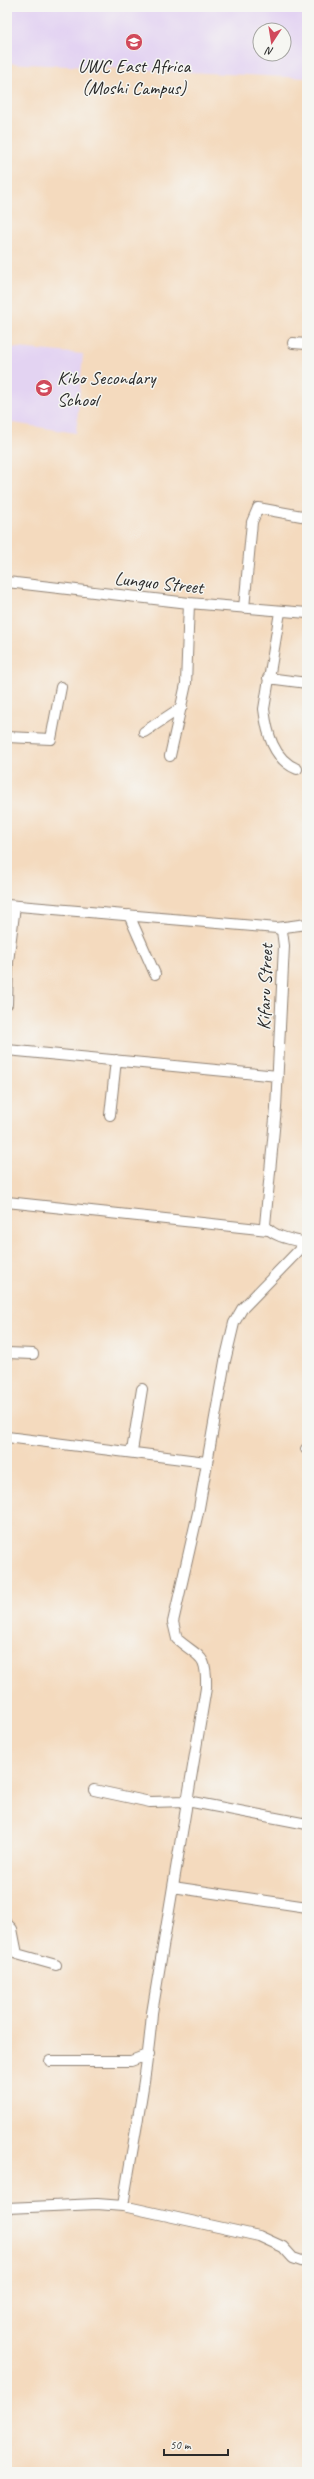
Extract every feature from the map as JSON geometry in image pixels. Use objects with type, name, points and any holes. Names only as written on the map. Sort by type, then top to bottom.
[{"type":"street","points":[[293,343],[307,344]]},
{"type":"street","points":[[244,608],[252,522],[258,508],[307,517]]},
{"type":"street","name":"Lunguo Street","points":[[7,582],[189,603],[280,612],[307,613]]},
{"type":"street","points":[[170,756],[182,707],[188,664],[189,603]]},
{"type":"street","points":[[280,612],[264,709],[266,725],[276,752],[282,761],[297,769]]},
{"type":"street","points":[[268,678],[307,683]]},
{"type":"street","points":[[7,737],[51,739],[61,687]]},
{"type":"street","points":[[144,732],[182,707]]},
{"type":"street","points":[[7,1004],[11,905]]},
{"type":"street","name":"Kifaru Street","points":[[11,905],[277,928],[282,932],[284,946],[278,1076],[265,1218],[268,1230]]},
{"type":"street","points":[[129,915],[155,974]]},
{"type":"street","points":[[277,928],[307,924]]},
{"type":"street","points":[[7,1050],[278,1076]]},
{"type":"street","points":[[110,1115],[116,1060]]},
{"type":"street","points":[[7,1202],[268,1230],[307,1243],[237,1316],[225,1361],[199,1508],[174,1622],[176,1639],[199,1655],[206,1666],[204,1706],[152,2014],[149,2054],[123,2206]]},
{"type":"street","points":[[7,1353],[33,1354]]},
{"type":"street","points":[[132,1451],[142,1389]]},
{"type":"street","points":[[7,1437],[132,1451],[206,1462]]},
{"type":"street","points":[[94,1790],[150,1802],[187,1801],[307,1824]]},
{"type":"street","points":[[173,1887],[307,1907]]},
{"type":"street","points":[[7,1924],[12,1929],[17,1954],[56,1965]]},
{"type":"street","points":[[50,2061],[131,2061],[149,2054]]},
{"type":"street","points":[[7,2208],[90,2204],[123,2206],[272,2240],[283,2247],[293,2258],[307,2263]]},
{"type":"shaded area","name":"UWC East Africa (Moshi Campus)","points":[[7,7],[307,7],[307,78],[7,63]]},
{"type":"shaded area","name":"Kibo Secondary School","points":[[7,347],[83,354],[76,433],[7,422]]},
{"type":"place","name":"UWC East Africa (Moshi Campus)","points":[[134,42]]},
{"type":"place","name":"Kibo Secondary School","points":[[44,388]]}]
